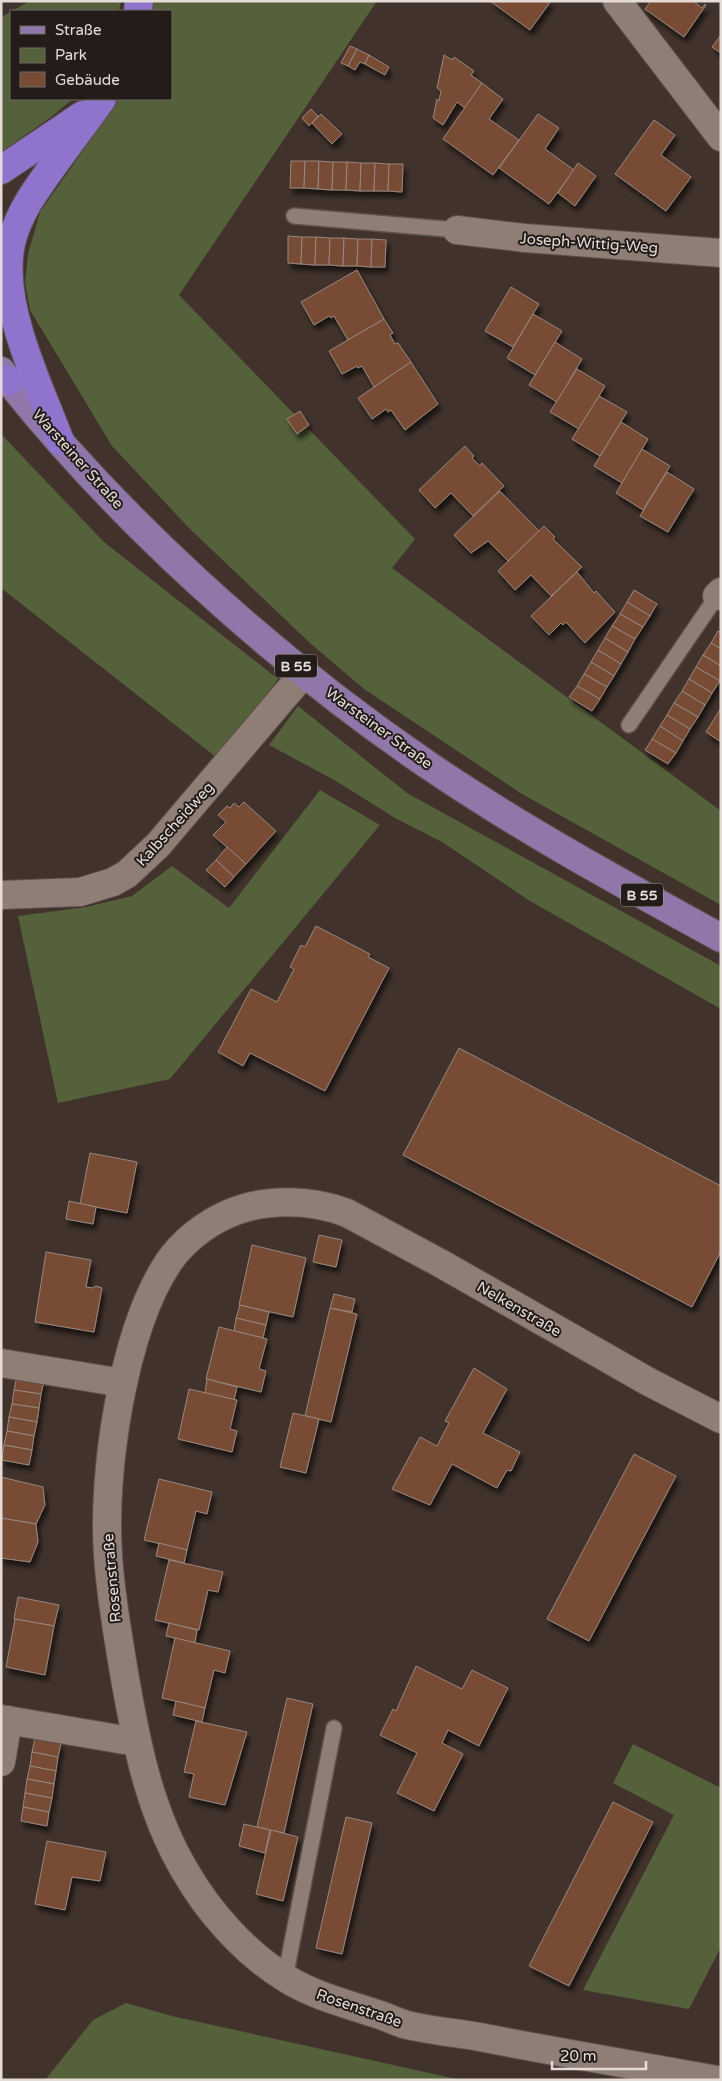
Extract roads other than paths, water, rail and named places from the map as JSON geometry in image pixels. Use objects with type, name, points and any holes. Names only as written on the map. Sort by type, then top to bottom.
[{"type":"highway","points":[[1,170],[79,118],[101,100]]},
{"type":"highway","points":[[60,441],[13,308],[8,280],[9,257],[14,236],[29,202],[101,100]]},
{"type":"main road","name":"Warsteiner Straße","points":[[4,377],[60,441],[134,520],[196,579],[304,673],[425,763],[564,851],[721,938]]},
{"type":"street","points":[[617,1],[721,137]]},
{"type":"street","name":"Joseph-Wittig-Weg","points":[[457,230],[524,238],[721,253]]},
{"type":"street","name":"Kalbscheidweg","points":[[1,895],[80,892],[106,884],[127,874],[158,845],[304,673]]},
{"type":"street","name":"Rosenstraße","points":[[316,1205],[279,1202],[241,1209],[194,1235],[168,1263],[155,1289],[136,1339],[123,1383],[112,1450],[107,1552],[114,1612],[136,1742],[158,1810],[185,1871],[225,1926],[246,1948],[285,1978],[316,1995],[408,2025],[717,2080]]},
{"type":"street","name":"Nelkenstraße","points":[[316,1205],[334,1208],[364,1221],[610,1361],[721,1419]]},
{"type":"street","points":[[1,1363],[123,1383]]},
{"type":"street","points":[[1,1762],[5,1719],[136,1742]]},
{"type":"lane","points":[[294,216],[457,230]]},
{"type":"lane","points":[[629,725],[719,594]]},
{"type":"lane","points":[[285,1978],[334,1728]]}]
